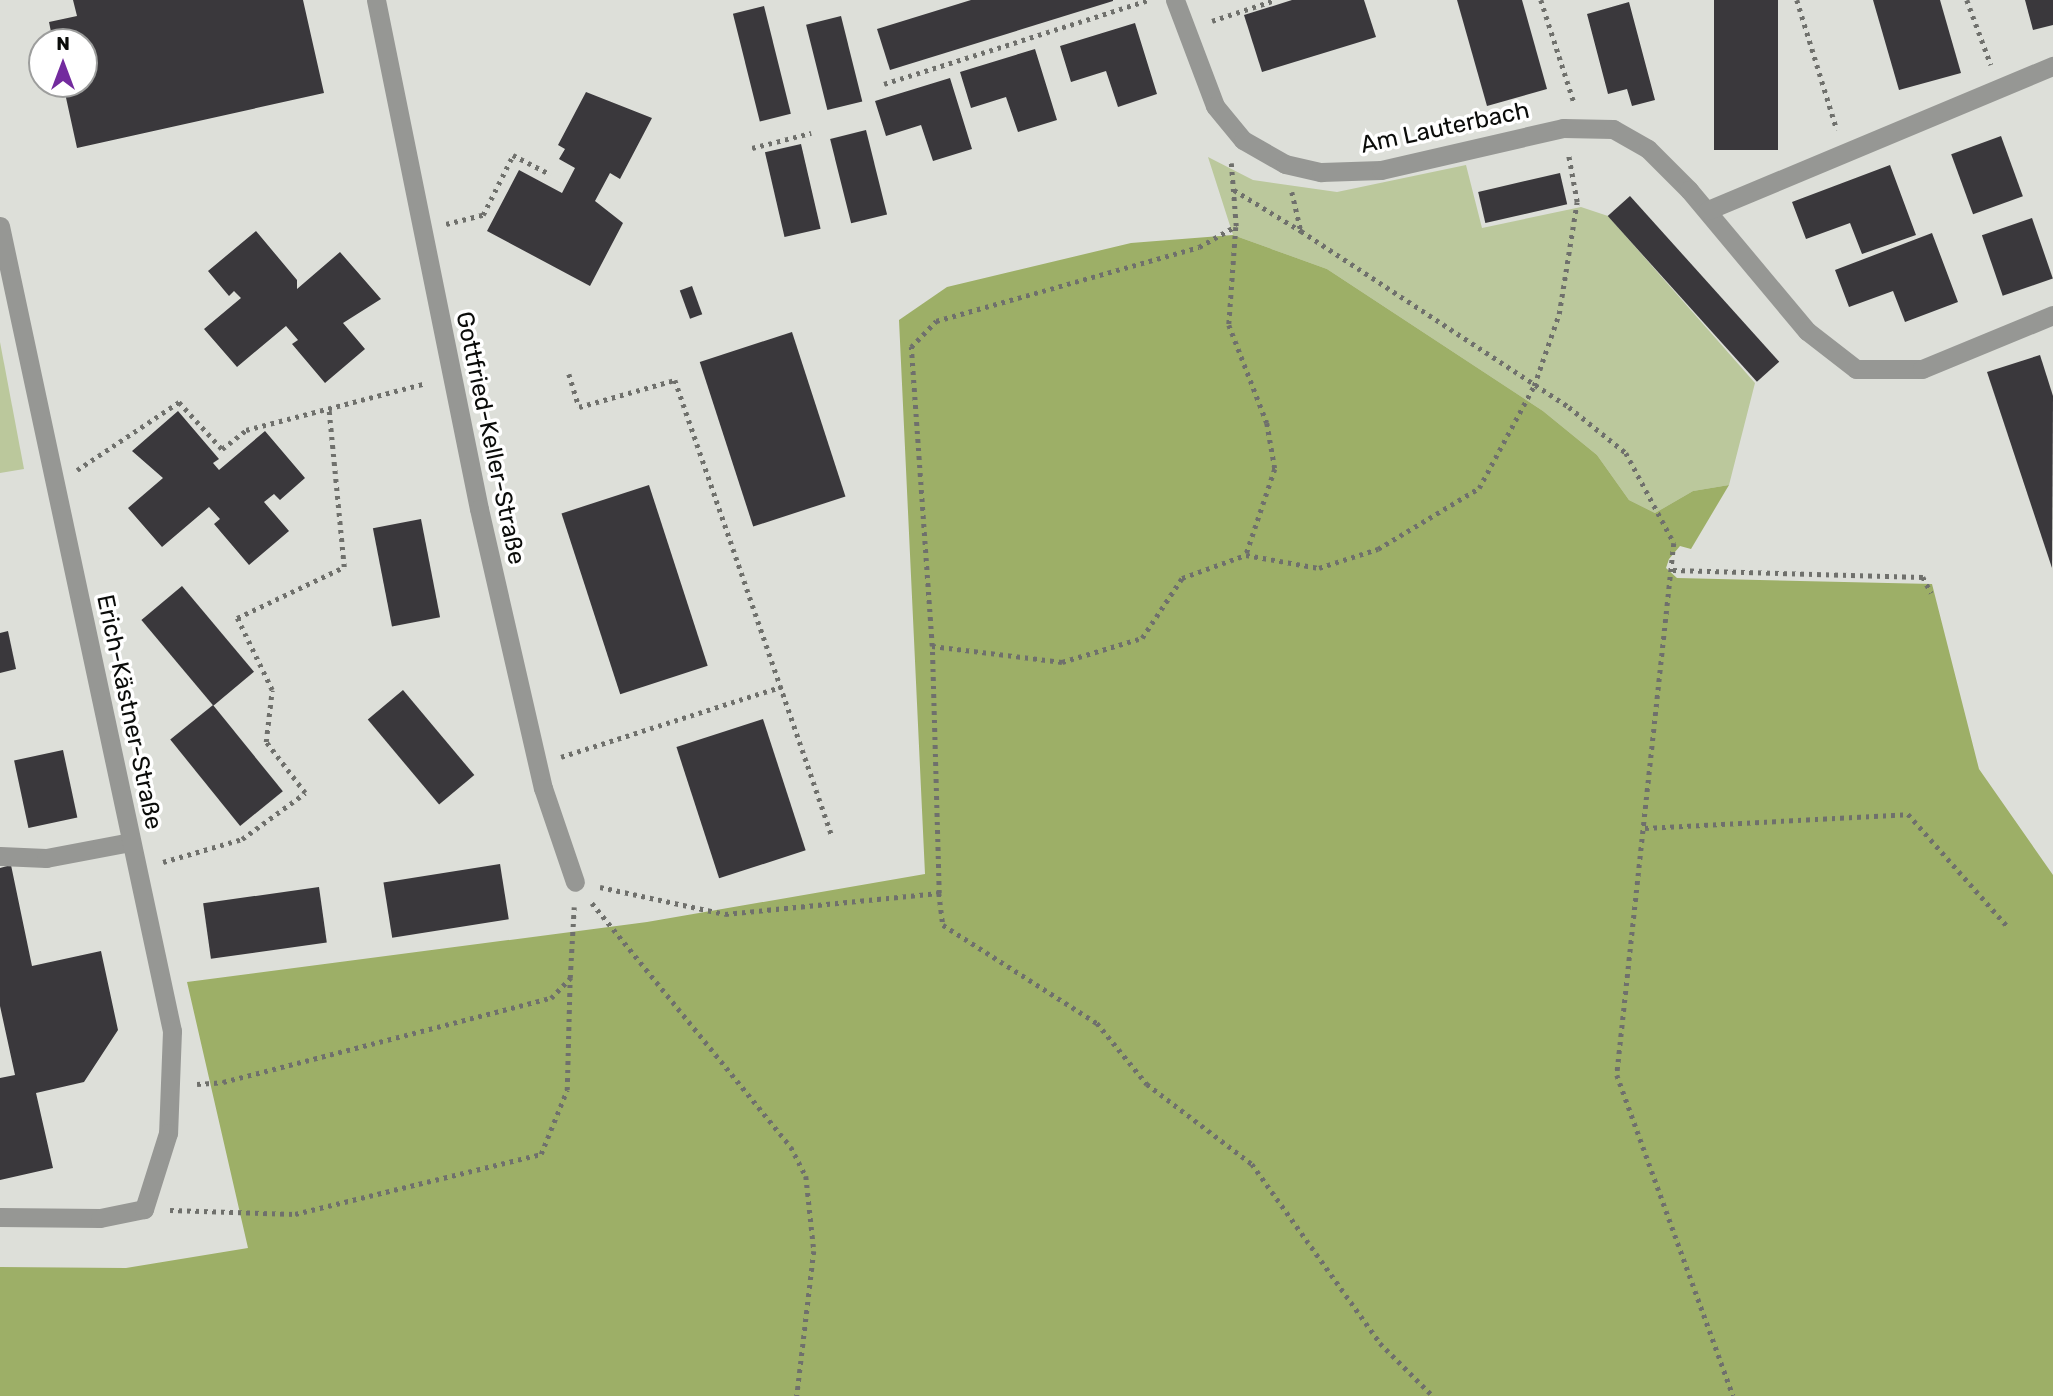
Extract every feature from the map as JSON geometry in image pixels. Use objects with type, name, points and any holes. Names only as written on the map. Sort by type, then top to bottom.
[{"type":"street","name":"Gottfried-Keller-Straße","points":[[376,0],[451,376],[537,764],[575,882]]},
{"type":"street","name":"Am Lauterbach","points":[[1175,0],[1206,89],[1228,125],[1285,164],[1321,172],[1381,170],[1572,126],[1630,137],[1708,210],[1807,331],[1856,369],[1922,369],[2053,315]]},
{"type":"street","points":[[1708,210],[2053,66]]},
{"type":"street","name":"Erich-Kästner-Straße","points":[[0,226],[172,1031],[173,1085],[168,1133],[144,1209]]},
{"type":"street","points":[[0,856],[46,858],[131,842]]},
{"type":"street","points":[[0,1217],[100,1218],[144,1209]]},
{"type":"path","points":[[884,84],[1149,0]]},
{"type":"path","points":[[1185,30],[1275,0]]},
{"type":"path","points":[[932,646],[1062,662],[1142,638],[1182,578],[1246,555],[1319,568],[1378,549],[1479,488],[1534,386],[1559,314],[1577,202],[1572,126],[1541,0]]},
{"type":"path","points":[[1797,0],[1844,152]]},
{"type":"path","points":[[1967,0],[1999,88]]},
{"type":"path","points":[[1228,125],[1236,226],[1229,325],[1267,423],[1275,469],[1246,555]]},
{"type":"path","points":[[752,148],[811,133]]},
{"type":"path","points":[[421,230],[483,215],[513,155],[550,174]]},
{"type":"path","points":[[1285,164],[1301,231]]},
{"type":"path","points":[[1233,190],[1301,231],[1601,431],[1641,471],[1674,542],[1617,1075],[1733,1396]]},
{"type":"path","points":[[1236,226],[1199,247],[936,321],[911,347],[932,646],[939,893],[943,925],[1097,1023],[1147,1084],[1252,1164],[1380,1343],[1433,1396]]},
{"type":"path","points":[[569,374],[579,407],[675,380],[832,836]]},
{"type":"path","points":[[53,475],[81,469],[179,402],[222,449],[246,430],[329,411],[451,376]]},
{"type":"path","points":[[137,869],[242,839],[305,793],[266,742],[272,690],[237,618],[344,567],[329,411]]},
{"type":"path","points":[[1673,570],[1923,577],[1931,593]]},
{"type":"path","points":[[537,764],[781,687]]},
{"type":"path","points":[[1645,828],[1908,814],[2008,927]]},
{"type":"path","points":[[575,882],[725,914],[939,893]]},
{"type":"path","points":[[144,1209],[295,1214],[541,1154],[567,1090],[575,882]]},
{"type":"path","points":[[575,882],[791,1147],[806,1177],[814,1251],[797,1396]]},
{"type":"path","points":[[173,1085],[223,1083],[551,998],[570,978]]},
{"type":"green space","points":[[1208,157],[1253,180],[1337,192],[1466,165],[1482,228],[1581,207],[1608,216],[1755,383],[1729,485],[1693,491],[1655,513],[1629,500],[1597,455],[1543,411],[1327,269],[1233,235]]},
{"type":"green space","points":[[1233,235],[1327,269],[1543,411],[1597,455],[1629,500],[1655,513],[1693,491],[1729,485],[1691,549],[1680,546],[1669,559],[1666,568],[1677,578],[1932,584],[1979,769],[2053,875],[2053,1396],[0,1396],[0,1267],[126,1268],[248,1248],[187,982],[647,922],[925,874],[899,320],[947,287],[1131,243]]},
{"type":"green space","points":[[0,342],[24,469],[0,473]]},
{"type":"building","points":[[73,0],[303,0],[324,93],[77,148],[66,98],[98,98],[98,28],[50,28],[49,22],[77,16]]},
{"type":"building","points":[[971,0],[1113,1],[890,70],[877,29]]},
{"type":"building","points":[[1292,0],[1364,0],[1376,37],[1262,72],[1244,15]]},
{"type":"building","points":[[1457,0],[1522,0],[1547,89],[1487,106]]},
{"type":"building","points":[[1714,0],[1778,0],[1778,150],[1714,150]]},
{"type":"building","points":[[1873,0],[1940,0],[1961,73],[1899,90]]},
{"type":"building","points":[[2025,0],[2053,0],[2053,25],[2033,30]]},
{"type":"building","points":[[1629,2],[1655,100],[1632,106],[1627,89],[1608,94],[1587,14]]},
{"type":"building","points":[[764,6],[791,114],[760,121],[733,14]]},
{"type":"building","points":[[841,16],[862,101],[827,110],[806,25]]},
{"type":"building","points":[[1135,23],[1157,94],[1118,107],[1106,71],[1071,82],[1060,46]]},
{"type":"building","points":[[1035,49],[1057,120],[1018,132],[1006,97],[971,108],[960,72]]},
{"type":"building","points":[[950,78],[972,149],[933,161],[921,125],[886,136],[875,101]]},
{"type":"building","points":[[586,92],[652,118],[620,179],[610,173],[595,201],[623,223],[590,286],[487,231],[519,170],[562,193],[575,168],[559,159],[565,149],[558,145]]},
{"type":"building","points":[[866,130],[887,214],[851,223],[830,139]]},
{"type":"building","points":[[2001,136],[2023,196],[1973,214],[1951,154]]},
{"type":"building","points":[[801,144],[821,229],[785,237],[765,152]]},
{"type":"building","points":[[1890,165],[1916,235],[1862,254],[1850,223],[1806,239],[1792,202]]},
{"type":"building","points":[[1560,173],[1567,204],[1485,223],[1478,192]]},
{"type":"building","points":[[1630,196],[1779,362],[1757,382],[1608,216]]},
{"type":"building","points":[[2032,218],[2053,279],[2003,296],[1982,235]]},
{"type":"building","points":[[256,231],[297,280],[297,289],[340,252],[381,299],[343,323],[365,349],[325,383],[292,344],[298,340],[286,326],[237,367],[204,329],[241,298],[234,291],[229,296],[208,271]]},
{"type":"building","points":[[1932,233],[1958,302],[1905,322],[1893,291],[1849,307],[1835,270]]},
{"type":"building","points":[[692,286],[702,314],[690,319],[680,290]]},
{"type":"building","points":[[792,332],[845,497],[753,527],[700,362]]},
{"type":"building","points":[[2040,355],[2053,396],[2052,568],[1987,372]]},
{"type":"building","points":[[178,411],[219,459],[213,463],[219,470],[265,431],[305,478],[280,500],[274,494],[264,502],[289,531],[249,565],[214,524],[220,519],[209,507],[162,547],[128,508],[163,478],[132,451]]},
{"type":"building","points":[[649,485],[708,666],[620,694],[562,513]]},
{"type":"building","points":[[421,519],[440,617],[392,627],[373,528]]},
{"type":"building","points":[[182,586],[254,672],[213,706],[141,620]]},
{"type":"building","points":[[8,631],[16,669],[0,673],[0,633]]},
{"type":"building","points":[[403,690],[474,775],[439,805],[368,720]]},
{"type":"building","points":[[213,705],[283,791],[240,826],[170,740]]},
{"type":"building","points":[[763,719],[806,850],[719,878],[676,747]]},
{"type":"building","points":[[63,750],[77,817],[28,828],[14,760]]},
{"type":"building","points":[[500,864],[509,919],[392,938],[383,882]]},
{"type":"building","points":[[11,865],[32,966],[101,951],[118,1030],[84,1082],[36,1093],[53,1168],[0,1180],[0,1078],[15,1075],[0,1006],[0,868]]},
{"type":"building","points":[[319,887],[327,942],[211,959],[203,903]]}]
